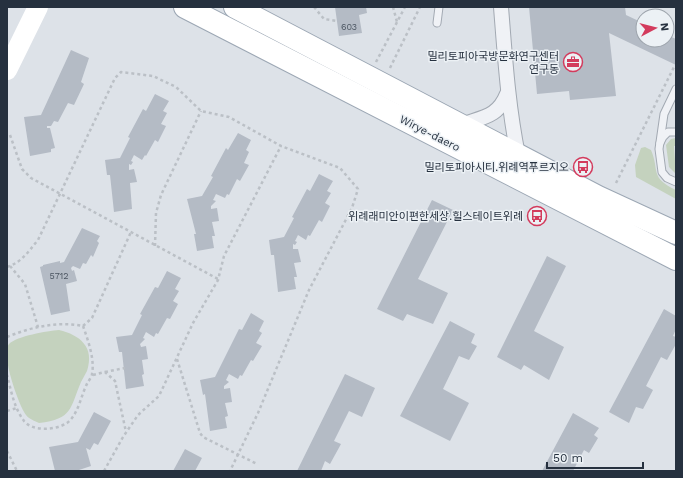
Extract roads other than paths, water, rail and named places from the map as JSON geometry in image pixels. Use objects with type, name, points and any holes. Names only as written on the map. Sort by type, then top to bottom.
[{"type":"main road","name":"Wirye-daero","points":[[185,7],[676,259]]},
{"type":"main road","name":"Wirye-daero","points":[[235,7],[598,197],[676,233]]},
{"type":"street","points":[[7,70],[38,7]]},
{"type":"street","points":[[501,7],[507,94],[518,155]]},
{"type":"street","points":[[461,125],[498,111],[507,94]]},
{"type":"lane","points":[[437,24],[439,7]]},
{"type":"lane","points":[[676,90],[664,114],[659,149],[662,172],[667,178],[676,182]]},
{"type":"lane","points":[[659,149],[663,137],[672,132],[664,123],[664,114]]},
{"type":"place","name":"밀리토피아국방문화연구센터 연구동","points":[[573,62]]},
{"type":"place","name":"밀리토피아시티.위례역푸르지오","points":[[583,167]]},
{"type":"place","name":"위례래미안이편한세상.힐스테이트위례","points":[[537,216]]}]
